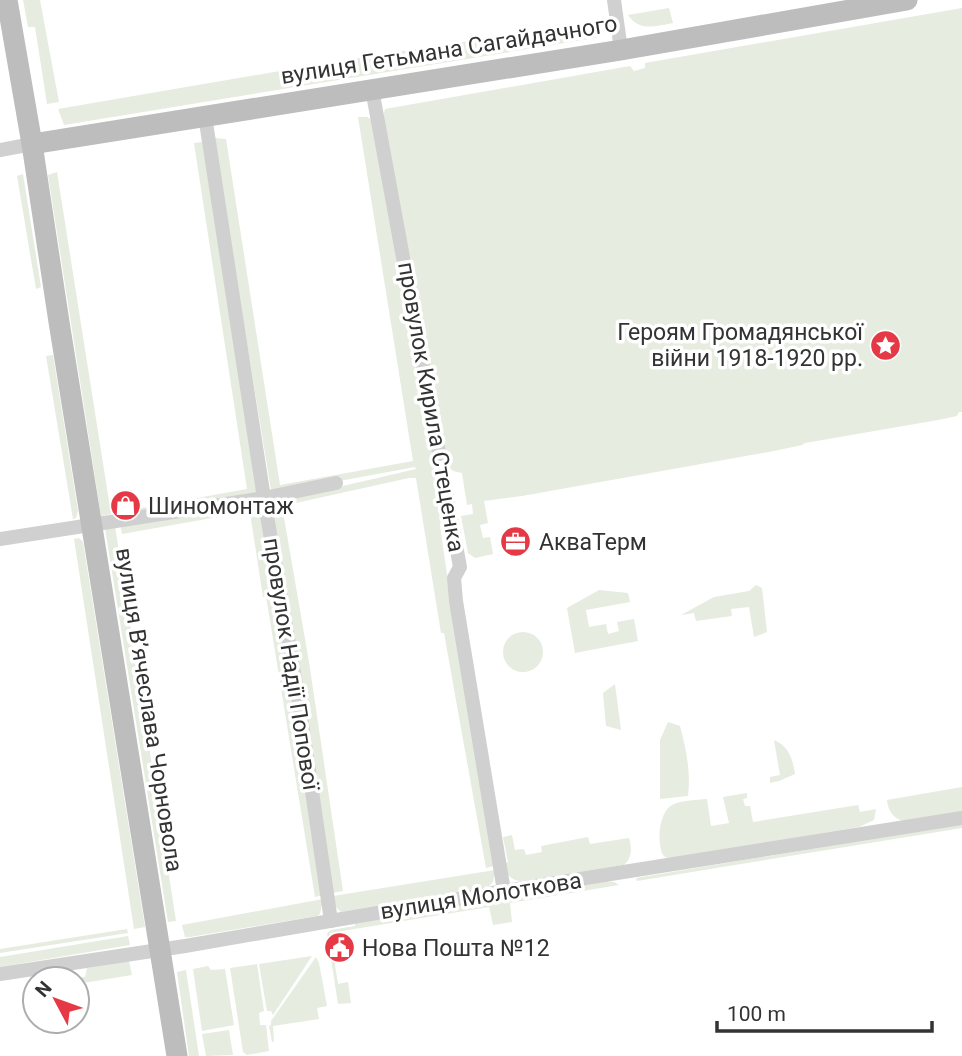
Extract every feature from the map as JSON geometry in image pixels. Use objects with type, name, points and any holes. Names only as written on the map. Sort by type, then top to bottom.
[{"type":"main road","name":"вулиця Вʼячеслава Чорновола","points":[[7,0],[177,1056]]},
{"type":"main road","name":"вулиця Гетьмана Сагайдачного","points":[[32,144],[621,50],[907,0]]},
{"type":"street","points":[[614,0],[621,50]]},
{"type":"street","name":"провулок Кирила Стеценка","points":[[372,89],[460,567],[454,578],[456,601],[504,891]]},
{"type":"street","name":"провулок Надії Попової","points":[[205,116],[264,498],[298,696],[331,921]]},
{"type":"street","name":"вулиця Гетьмана Сагайдачного","points":[[0,150],[32,144]]},
{"type":"street","points":[[0,539],[264,498],[336,484]]},
{"type":"street","name":"вулиця Молоткова","points":[[0,974],[962,818]]},
{"type":"shaded area","points":[[23,0],[40,0],[59,102],[47,104],[35,27],[28,27]]},
{"type":"shaded area","points":[[669,8],[673,23],[643,26],[628,15]]},
{"type":"shaded area","points":[[962,8],[962,412],[957,416],[938,420],[805,443],[774,451],[484,501],[488,523],[480,525],[483,538],[490,537],[493,554],[475,558],[468,553],[461,516],[473,514],[472,504],[467,505],[462,473],[453,471],[447,465],[383,117],[385,109],[630,66],[634,71],[645,68],[645,63]]},
{"type":"shaded area","points":[[613,19],[606,30],[595,38],[64,125],[58,109],[332,62]]},
{"type":"shaded area","points":[[358,117],[372,120],[442,499],[443,517],[440,525],[446,568],[494,866],[486,868],[444,633],[441,633],[416,478],[409,478],[282,506],[309,662],[343,891],[332,893],[273,508],[278,501],[416,469],[415,467],[280,492],[271,490],[214,141],[215,138],[226,139],[280,485],[413,461]]},
{"type":"shaded area","points":[[202,142],[259,488],[256,493],[120,516],[119,512],[247,489],[194,143]]},
{"type":"shaded area","points":[[57,172],[111,514],[101,516],[48,175]]},
{"type":"shaded area","points":[[23,174],[41,287],[36,289],[17,176]]},
{"type":"shaded area","points":[[53,355],[78,511],[73,519],[46,356]]},
{"type":"shaded area","points":[[259,505],[262,509],[323,895],[315,897],[250,513],[246,510],[122,534],[120,524]]},
{"type":"shaded area","points":[[115,526],[176,921],[168,922],[105,528]]},
{"type":"shaded area","points":[[79,538],[83,542],[145,927],[134,929],[74,539]]},
{"type":"shaded area","points":[[756,585],[762,588],[767,632],[754,637],[749,607],[731,609],[732,616],[696,621],[694,613],[681,615],[714,597],[749,591]]},
{"type":"shaded area","points":[[599,590],[628,593],[630,602],[586,610],[589,627],[606,624],[608,634],[619,631],[617,622],[634,619],[638,641],[575,653],[567,608]]},
{"type":"shaded area","points":[[523,632],[531,633],[537,638],[542,644],[542,660],[537,666],[531,671],[523,672],[515,671],[509,666],[504,660],[503,652],[504,644],[509,638],[515,633]]},
{"type":"shaded area","points":[[615,684],[621,730],[606,726],[603,693]]},
{"type":"shaded area","points":[[668,722],[680,726],[686,752],[689,787],[688,796],[660,799],[660,740]]},
{"type":"shaded area","points":[[774,740],[789,754],[795,774],[770,783],[770,777],[780,775]]},
{"type":"shaded area","points":[[962,787],[962,812],[902,821],[893,815],[887,800]]},
{"type":"shaded area","points":[[747,793],[747,798],[743,799],[745,806],[750,806],[753,822],[858,805],[860,812],[876,809],[874,820],[859,827],[671,859],[663,855],[660,847],[660,826],[669,807],[682,802],[707,799],[711,826],[729,823],[723,797]]},
{"type":"shaded area","points":[[962,824],[962,828],[637,881],[636,878]]},
{"type":"shaded area","points":[[512,835],[515,850],[524,849],[526,855],[542,852],[541,846],[588,837],[590,844],[629,838],[631,853],[624,865],[521,881],[508,874],[505,864],[508,862],[503,837]]},
{"type":"shaded area","points":[[495,870],[493,882],[489,886],[341,912],[335,906],[333,896]]},
{"type":"shaded area","points":[[606,881],[619,885],[510,903],[512,922],[493,925],[489,907],[330,933],[338,984],[348,982],[351,1003],[338,1004],[327,933],[331,930],[355,926],[355,923]]},
{"type":"shaded area","points":[[323,899],[320,914],[317,916],[190,937],[185,937],[182,925]]},
{"type":"shaded area","points":[[127,929],[128,933],[0,953],[0,949]]},
{"type":"shaded area","points":[[128,936],[130,945],[0,967],[0,957]]},
{"type":"shaded area","points":[[312,956],[273,1015],[271,1011],[267,1011],[259,964]]},
{"type":"shaded area","points":[[316,957],[327,1006],[317,1008],[319,1019],[273,1026],[272,1042],[269,1026],[271,1021]]},
{"type":"shaded area","points":[[129,961],[132,975],[91,982],[91,967]]},
{"type":"shaded area","points":[[257,964],[264,1011],[259,1013],[260,1025],[266,1025],[269,1051],[247,1055],[243,1052],[230,968]]},
{"type":"shaded area","points":[[208,966],[211,970],[225,969],[234,1025],[202,1031],[193,969]]},
{"type":"shaded area","points":[[186,970],[199,1056],[189,1056],[177,972]]},
{"type":"shaded area","points":[[229,1030],[233,1055],[206,1056],[202,1034]]},
{"type":"place","name":"Героям Громадянської війни 1918-1920 рр.","points":[[886,345]]},
{"type":"place","name":"Шиномонтаж","points":[[125,506]]},
{"type":"place","name":"АкваТерм","points":[[516,542]]},
{"type":"place","name":"Нова Пошта №12","points":[[339,948]]}]
